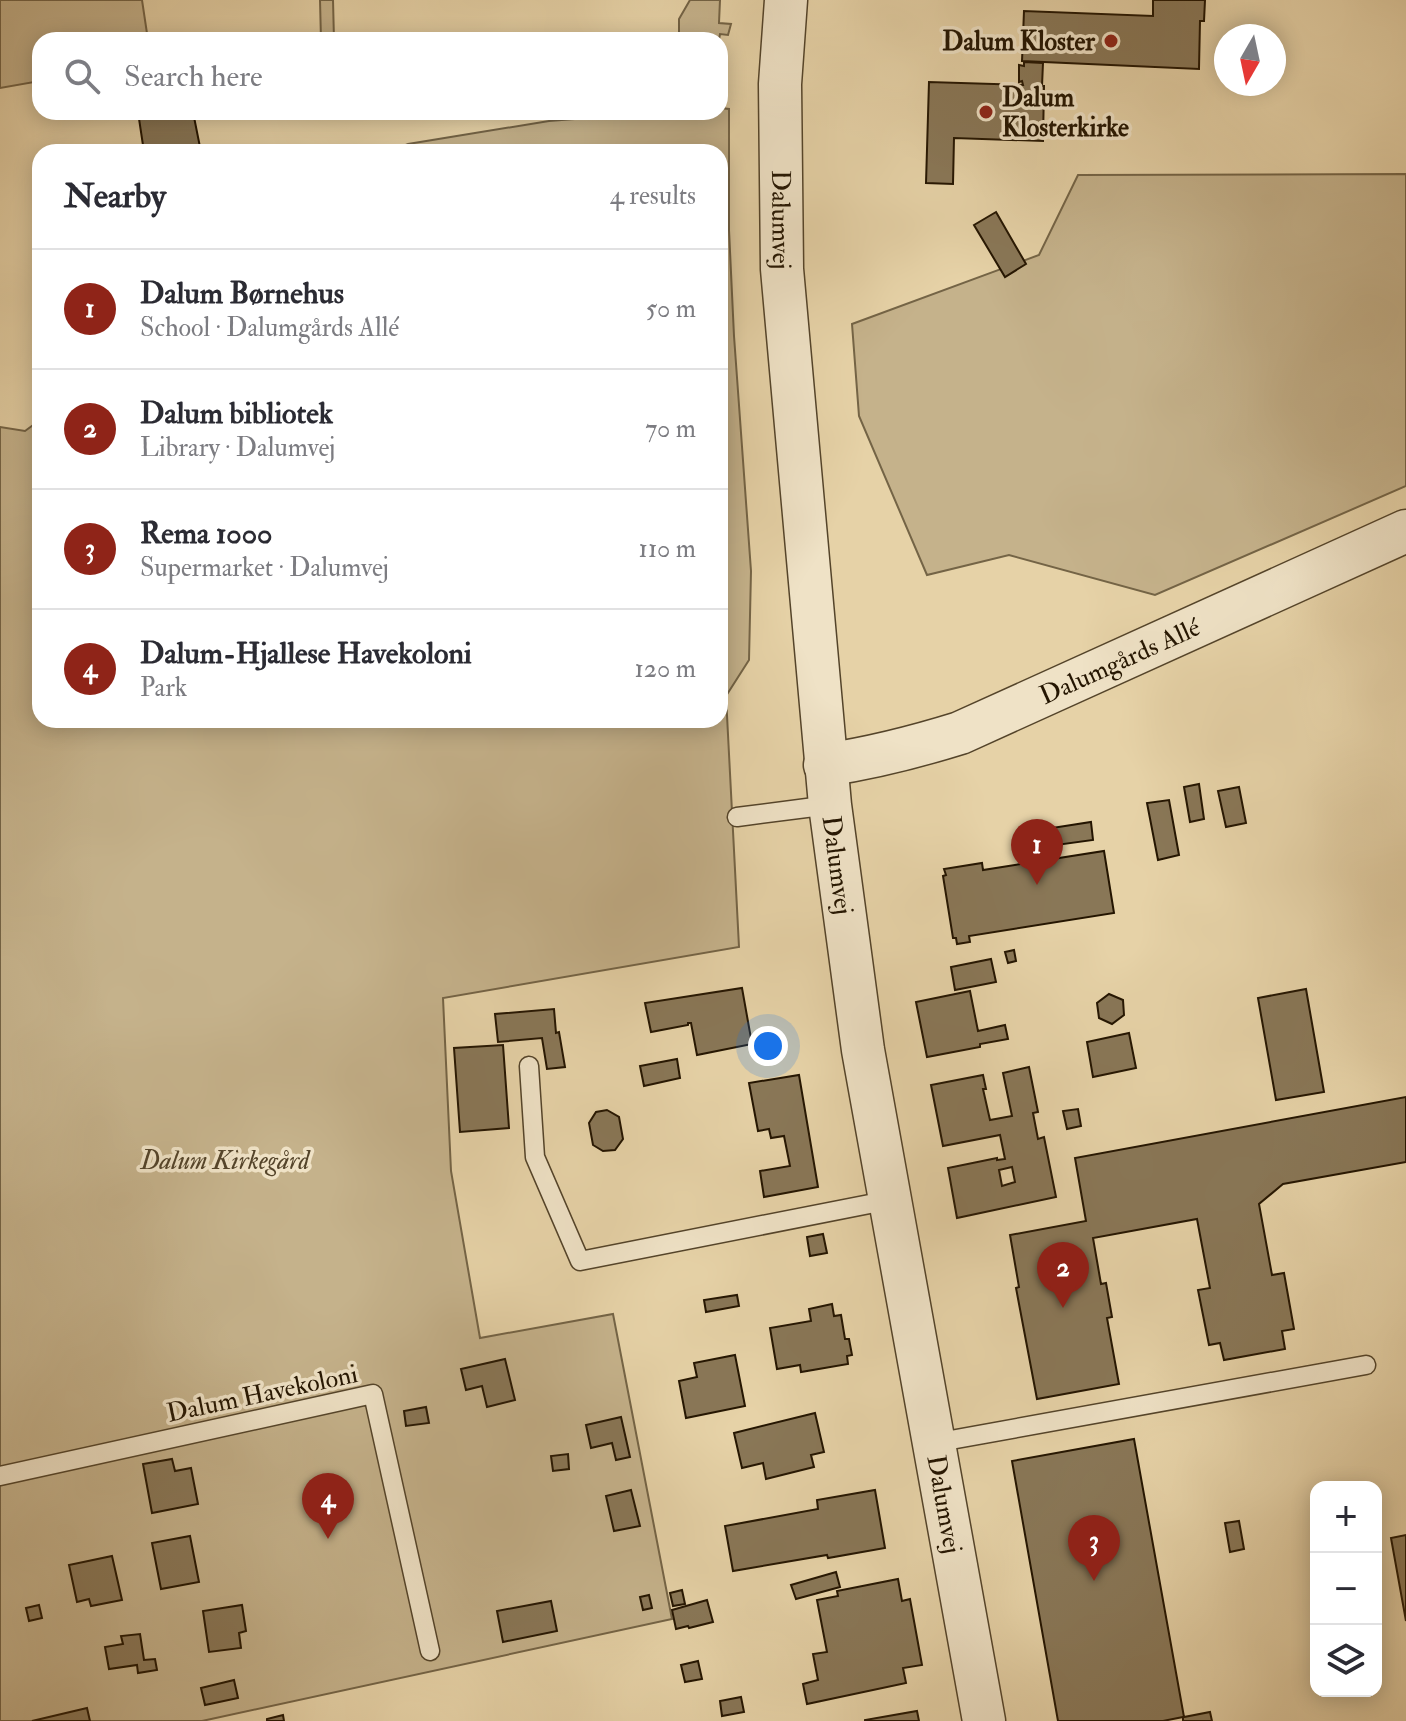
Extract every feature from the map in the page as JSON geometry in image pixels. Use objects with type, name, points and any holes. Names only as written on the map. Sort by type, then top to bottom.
[{"type":"street","name":"Dalumvej","points":[[786,0],[780,84],[782,269],[827,785],[863,1050],[984,1721]]},
{"type":"street","name":"Dalumgårds Allé","points":[[827,785],[885,755],[960,733],[1406,531]]},
{"type":"lane","points":[[737,817],[827,785]]},
{"type":"lane","points":[[529,1066],[535,1157],[580,1261],[890,1200]]},
{"type":"lane","points":[[934,1443],[1366,1365]]},
{"type":"lane","name":"Dalum Havekoloni","points":[[0,1476],[373,1394],[430,1651]]},
{"type":"green space","points":[[0,0],[142,0],[147,32],[32,32],[32,82],[0,88]]},
{"type":"green space","points":[[320,0],[333,0],[334,32],[321,32]]},
{"type":"green space","points":[[690,0],[720,0],[719,23],[731,24],[728,35],[728,32],[679,32],[679,19]]},
{"type":"green space","name":"Dalum Kirkegård","points":[[729,109],[729,230],[734,336],[751,571],[749,660],[728,693],[728,144],[408,144],[549,121],[728,120]]},
{"type":"green space","points":[[1406,174],[1406,486],[1155,595],[1009,555],[927,575],[859,416],[852,324],[1039,255],[1078,175]]},
{"type":"green space","name":"Dalum Kirkegård","points":[[32,426],[32,728],[728,728],[739,947],[443,998],[451,1171],[480,1338],[613,1314],[672,1619],[202,1721],[0,1721],[0,427],[25,431]]},
{"type":"building","name":"Dalum Kloster","points":[[1153,0],[1205,0],[1204,21],[1200,21],[1199,69],[1022,61],[1024,11],[1153,16]]},
{"type":"building","name":"Dalum Klosterkirke","points":[[1024,62],[1043,63],[1043,141],[954,138],[953,184],[926,183],[929,82],[1023,85],[1022,81],[1019,82],[1019,65],[1024,66]]},
{"type":"building","points":[[139,120],[195,120],[199,144],[143,144]]},
{"type":"building","points":[[996,212],[1026,264],[1005,277],[974,225]]},
{"type":"building","points":[[1199,784],[1204,819],[1190,822],[1184,787]]},
{"type":"building","points":[[1239,787],[1246,823],[1226,827],[1218,791]]},
{"type":"building","points":[[1169,800],[1179,855],[1158,860],[1147,803]]},
{"type":"building","points":[[1091,822],[1093,840],[1042,847],[1039,830]]},
{"type":"building","points":[[1104,851],[1114,913],[969,936],[970,942],[957,944],[956,938],[953,938],[944,869],[982,863],[983,870]]},
{"type":"building","points":[[1014,950],[1016,961],[1008,963],[1005,952]]},
{"type":"building","points":[[991,959],[996,982],[955,990],[951,967]]},
{"type":"building","points":[[742,988],[752,1044],[697,1055],[691,1023],[651,1032],[645,1003]]},
{"type":"building","points":[[1306,989],[1324,1092],[1276,1100],[1258,998]]},
{"type":"building","points":[[970,991],[978,1031],[1005,1025],[1008,1039],[927,1057],[916,1002]]},
{"type":"building","points":[[1109,994],[1123,1000],[1124,1015],[1112,1024],[1099,1018],[1097,1003]]},
{"type":"building","points":[[554,1009],[556,1033],[559,1032],[565,1067],[547,1069],[542,1038],[498,1042],[495,1014]]},
{"type":"building","points":[[1129,1033],[1136,1068],[1093,1077],[1087,1042]]},
{"type":"building","points":[[503,1045],[509,1128],[460,1132],[454,1048]]},
{"type":"building","points":[[677,1059],[680,1078],[644,1086],[640,1066]]},
{"type":"building","points":[[1029,1067],[1038,1112],[1033,1113],[1038,1139],[1044,1137],[1056,1197],[957,1218],[948,1168],[1005,1159],[1000,1135],[943,1146],[931,1085],[983,1075],[990,1120],[1012,1116],[1003,1073]],"holes":[[[1012,1167],[1015,1182],[1002,1186],[999,1170]]]},
{"type":"building","points":[[799,1075],[818,1187],[764,1197],[760,1171],[790,1166],[784,1136],[771,1138],[769,1129],[758,1131],[749,1083]]},
{"type":"building","points":[[1406,1097],[1406,1162],[1283,1184],[1259,1204],[1272,1275],[1284,1273],[1294,1329],[1282,1331],[1285,1349],[1224,1360],[1220,1343],[1209,1345],[1198,1290],[1210,1288],[1197,1219],[1093,1238],[1101,1284],[1106,1283],[1112,1317],[1107,1318],[1119,1384],[1037,1399],[1016,1288],[1019,1287],[1010,1235],[1086,1221],[1075,1158]]},
{"type":"building","points":[[1078,1109],[1081,1126],[1067,1129],[1063,1111]]},
{"type":"building","points":[[607,1110],[619,1117],[623,1139],[615,1150],[603,1151],[593,1145],[589,1123],[596,1112]]},
{"type":"building","points":[[823,1234],[827,1253],[810,1256],[807,1237]]},
{"type":"building","points":[[737,1295],[739,1306],[706,1312],[704,1300]]},
{"type":"building","points":[[832,1304],[834,1316],[841,1315],[845,1339],[849,1339],[852,1355],[847,1356],[848,1364],[801,1372],[800,1365],[777,1369],[770,1328],[811,1321],[809,1309]]},
{"type":"building","points":[[735,1355],[745,1406],[686,1418],[679,1381],[697,1377],[694,1363]]},
{"type":"building","points":[[505,1359],[515,1400],[487,1407],[482,1386],[466,1390],[461,1369]]},
{"type":"building","points":[[426,1407],[429,1423],[406,1426],[404,1411]]},
{"type":"building","points":[[815,1413],[824,1452],[811,1455],[814,1467],[766,1479],[763,1463],[742,1468],[734,1433]]},
{"type":"building","points":[[621,1417],[630,1457],[616,1460],[612,1443],[591,1448],[586,1425]]},
{"type":"building","points":[[1134,1439],[1184,1717],[1210,1712],[1212,1721],[1183,1721],[1183,1717],[1163,1721],[1058,1721],[1012,1461]]},
{"type":"building","points":[[568,1454],[569,1469],[553,1471],[551,1456]]},
{"type":"building","points":[[172,1459],[175,1471],[191,1468],[198,1504],[152,1513],[143,1464]]},
{"type":"building","points":[[631,1490],[640,1526],[614,1531],[606,1496]]},
{"type":"building","points":[[875,1490],[885,1548],[733,1571],[725,1526],[818,1509],[817,1500]]},
{"type":"building","points":[[1239,1521],[1244,1549],[1230,1552],[1225,1523]]},
{"type":"building","points":[[1406,1535],[1406,1621],[1391,1538]]},
{"type":"building","points":[[190,1536],[199,1582],[161,1589],[152,1543]]},
{"type":"building","points":[[112,1556],[122,1600],[91,1606],[89,1599],[77,1602],[69,1565]]},
{"type":"building","points":[[836,1572],[840,1587],[796,1599],[791,1585]]},
{"type":"building","points":[[898,1579],[902,1601],[910,1599],[922,1665],[903,1668],[906,1683],[807,1704],[803,1684],[818,1680],[813,1654],[827,1652],[817,1600],[838,1596],[837,1591]]},
{"type":"building","points":[[682,1590],[685,1604],[673,1606],[670,1593]]},
{"type":"building","points":[[649,1595],[652,1608],[643,1610],[640,1597]]},
{"type":"building","points":[[707,1600],[713,1622],[676,1629],[672,1610]]},
{"type":"building","points":[[551,1601],[557,1631],[503,1642],[497,1611]]},
{"type":"building","points":[[39,1605],[42,1618],[29,1621],[26,1608]]},
{"type":"building","points":[[242,1605],[246,1631],[239,1633],[241,1648],[209,1652],[203,1611]]},
{"type":"building","points":[[140,1634],[144,1660],[155,1659],[157,1670],[138,1673],[137,1665],[109,1669],[105,1647],[123,1644],[121,1636]]},
{"type":"building","points":[[698,1661],[702,1679],[685,1682],[681,1665]]},
{"type":"building","points":[[234,1680],[238,1698],[205,1705],[201,1688]]},
{"type":"building","points":[[741,1697],[744,1712],[722,1716],[720,1701]]},
{"type":"building","points":[[87,1708],[90,1721],[32,1721]]},
{"type":"building","points":[[917,1711],[919,1721],[865,1721],[865,1720]]},
{"type":"building","points":[[283,1715],[284,1721],[267,1721],[267,1719]]},
{"type":"place","name":"Dalum Kloster","points":[[1111,41]]},
{"type":"place","name":"Dalum Klosterkirke","points":[[986,112]]},
{"type":"place","name":"Dalum Børnehus","points":[[1037,885]]},
{"type":"place","name":"Dalum bibliotek","points":[[1063,1308]]},
{"type":"place","name":"Dalum-Hjallese Havekoloni","points":[[328,1539]]},
{"type":"place","name":"Rema 1000","points":[[1094,1581]]}]
